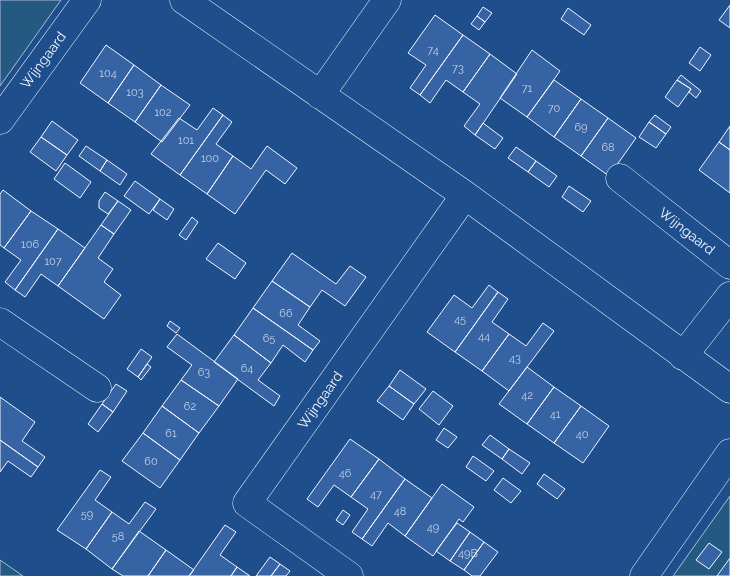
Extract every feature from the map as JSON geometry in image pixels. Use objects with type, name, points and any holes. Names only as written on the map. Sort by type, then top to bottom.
[{"type":"street","name":"Wijngaard","points":[[0,120],[87,0]]},
{"type":"street","points":[[184,0],[465,195],[730,389]]},
{"type":"street","points":[[320,95],[388,0]]},
{"type":"street","name":"Wijngaard","points":[[620,178],[730,265]]},
{"type":"street","name":"Wijngaard","points":[[349,576],[247,503],[465,195]]},
{"type":"street","points":[[683,356],[730,296]]},
{"type":"street","points":[[0,322],[97,388]]},
{"type":"street","points":[[644,576],[730,453]]},
{"type":"shaded area","points":[[0,0],[61,0],[0,86]]},
{"type":"shaded area","points":[[730,496],[730,564],[721,576],[673,576]]},
{"type":"shaded area","points":[[0,560],[23,576],[0,576]]},
{"type":"building","points":[[730,5],[730,28],[719,20]]},
{"type":"building","points":[[483,7],[492,13],[485,22],[477,16]]},
{"type":"building","points":[[568,8],[591,25],[584,35],[561,19]]},
{"type":"building","points":[[435,15],[463,35],[420,95],[410,88],[426,65],[408,53]]},
{"type":"building","points":[[477,16],[485,22],[479,30],[471,24]]},
{"type":"building","points":[[463,35],[490,54],[463,92],[446,80],[430,103],[420,95]]},
{"type":"building","points":[[106,45],[134,65],[108,103],[80,83]]},
{"type":"building","points":[[700,47],[711,55],[700,71],[689,63]]},
{"type":"building","points":[[532,50],[560,71],[527,117],[500,98]]},
{"type":"building","points":[[490,54],[517,74],[475,135],[464,126],[480,104],[463,92]]},
{"type":"building","points":[[134,65],[161,85],[135,122],[108,103]]},
{"type":"building","points":[[681,75],[701,91],[696,98],[689,92],[691,89],[677,80]]},
{"type":"building","points":[[554,80],[581,99],[554,137],[527,117]]},
{"type":"building","points":[[677,80],[691,89],[678,107],[665,97]]},
{"type":"building","points":[[161,85],[190,105],[162,142],[135,122]]},
{"type":"building","points":[[581,99],[608,118],[581,156],[554,137]]},
{"type":"building","points":[[213,108],[223,115],[180,175],[151,154],[179,118],[197,130]]},
{"type":"building","points":[[223,115],[232,122],[216,144],[233,156],[207,194],[180,175]]},
{"type":"building","points":[[655,115],[671,127],[666,134],[649,122]]},
{"type":"building","points":[[608,118],[636,138],[609,176],[581,156]]},
{"type":"building","points":[[52,121],[78,140],[67,155],[41,137]]},
{"type":"building","points":[[649,122],[666,134],[656,148],[639,137]]},
{"type":"building","points":[[483,123],[503,138],[495,149],[475,135]]},
{"type":"building","points":[[730,126],[730,150],[719,142]]},
{"type":"building","points":[[41,137],[67,155],[56,171],[30,152]]},
{"type":"building","points":[[719,142],[730,150],[730,193],[699,170]]},
{"type":"building","points":[[86,146],[107,160],[100,171],[79,156]]},
{"type":"building","points":[[267,146],[297,168],[285,184],[266,170],[235,214],[207,194],[233,156],[251,169]]},
{"type":"building","points":[[516,147],[536,161],[528,172],[508,158]]},
{"type":"building","points":[[107,160],[127,174],[120,185],[100,171]]},
{"type":"building","points":[[536,161],[557,176],[549,187],[528,172]]},
{"type":"building","points":[[65,163],[91,182],[80,198],[54,179]]},
{"type":"building","points":[[135,181],[160,199],[149,214],[124,196]]},
{"type":"building","points":[[569,186],[591,201],[583,212],[562,197]]},
{"type":"building","points":[[3,190],[31,211],[4,248],[0,245],[0,194]]},
{"type":"building","points":[[105,192],[118,201],[108,214],[99,208],[99,201]]},
{"type":"building","points":[[160,199],[174,209],[167,220],[153,210]]},
{"type":"building","points":[[118,201],[131,210],[114,234],[101,225]]},
{"type":"building","points":[[31,211],[58,229],[15,290],[5,282],[21,260],[4,248]]},
{"type":"building","points":[[192,217],[198,222],[186,240],[179,235]]},
{"type":"building","points":[[101,225],[114,234],[98,258],[113,269],[104,282],[121,295],[104,319],[58,286]]},
{"type":"building","points":[[58,229],[85,248],[58,286],[41,274],[25,297],[15,290]]},
{"type":"building","points":[[218,243],[246,263],[235,279],[206,259]]},
{"type":"building","points":[[292,253],[336,284],[350,266],[366,277],[345,306],[322,290],[310,307],[272,281]]},
{"type":"building","points":[[272,281],[310,307],[298,325],[320,341],[313,350],[253,308]]},
{"type":"building","points":[[489,285],[498,292],[455,352],[427,332],[454,295],[472,308]]},
{"type":"building","points":[[498,292],[508,299],[492,322],[509,334],[482,371],[455,352]]},
{"type":"building","points":[[253,308],[313,350],[305,362],[283,345],[271,363],[234,335]]},
{"type":"building","points":[[170,321],[180,328],[176,333],[167,326]]},
{"type":"building","points":[[543,323],[554,331],[509,391],[482,371],[509,334],[526,346]]},
{"type":"building","points":[[177,334],[238,379],[219,406],[181,380],[192,365],[167,347]]},
{"type":"building","points":[[234,335],[271,363],[258,380],[280,396],[274,406],[214,362]]},
{"type":"building","points":[[141,349],[152,357],[138,377],[127,369]]},
{"type":"building","points":[[147,364],[151,367],[141,380],[138,377]]},
{"type":"building","points":[[527,367],[554,387],[527,424],[499,404]]},
{"type":"building","points":[[400,370],[426,389],[414,404],[389,386]]},
{"type":"building","points":[[181,380],[219,406],[199,433],[162,406]]},
{"type":"building","points":[[116,384],[127,391],[113,412],[102,404]]},
{"type":"building","points":[[389,386],[414,404],[403,420],[377,401]]},
{"type":"building","points":[[554,387],[581,406],[554,443],[527,424]]},
{"type":"building","points":[[433,391],[453,406],[439,425],[419,409]]},
{"type":"building","points":[[0,397],[35,422],[22,441],[45,457],[38,467],[0,440]]},
{"type":"building","points":[[102,404],[113,412],[98,432],[88,424]]},
{"type":"building","points":[[162,406],[199,433],[180,460],[143,433]]},
{"type":"building","points":[[581,406],[609,426],[583,463],[554,443]]},
{"type":"building","points":[[444,428],[457,437],[448,448],[436,440]]},
{"type":"building","points":[[143,433],[180,460],[160,488],[122,461]]},
{"type":"building","points":[[490,435],[509,449],[502,459],[482,445]]},
{"type":"building","points":[[350,439],[379,459],[351,497],[334,485],[318,507],[307,499]]},
{"type":"building","points":[[0,440],[38,467],[31,477],[8,461],[0,472]]},
{"type":"building","points":[[509,449],[530,463],[522,474],[502,459]]},
{"type":"building","points":[[473,456],[494,471],[486,481],[466,467]]},
{"type":"building","points":[[379,459],[405,479],[362,539],[352,532],[368,509],[351,497]]},
{"type":"building","points":[[100,470],[111,477],[95,500],[112,512],[86,549],[57,530]]},
{"type":"building","points":[[544,474],[565,489],[557,499],[537,484]]},
{"type":"building","points":[[503,478],[521,491],[511,503],[494,490]]},
{"type":"building","points":[[405,479],[432,498],[405,536],[388,523],[372,546],[362,539]]},
{"type":"building","points":[[442,484],[474,507],[463,522],[459,519],[433,556],[405,536]]},
{"type":"building","points":[[145,502],[156,509],[112,569],[86,549],[112,512],[129,524]]},
{"type":"building","points":[[343,510],[350,515],[343,525],[336,520]]},
{"type":"building","points":[[457,523],[470,532],[450,561],[436,551]]},
{"type":"building","points":[[225,525],[236,532],[220,555],[237,567],[231,576],[189,576]]},
{"type":"building","points":[[139,531],[166,550],[148,576],[123,576],[112,569]]},
{"type":"building","points":[[470,532],[484,542],[464,570],[450,561]]},
{"type":"building","points":[[484,542],[498,552],[480,576],[472,576],[464,570]]},
{"type":"building","points":[[709,543],[722,552],[709,569],[696,560]]},
{"type":"building","points":[[166,550],[194,570],[189,576],[148,576]]},
{"type":"building","points":[[270,557],[280,564],[271,576],[256,576]]},
{"type":"building","points":[[730,558],[730,576],[717,576]]},
{"type":"building","points":[[280,564],[290,571],[286,576],[271,576]]},
{"type":"building","points":[[237,567],[250,576],[231,576]]}]
